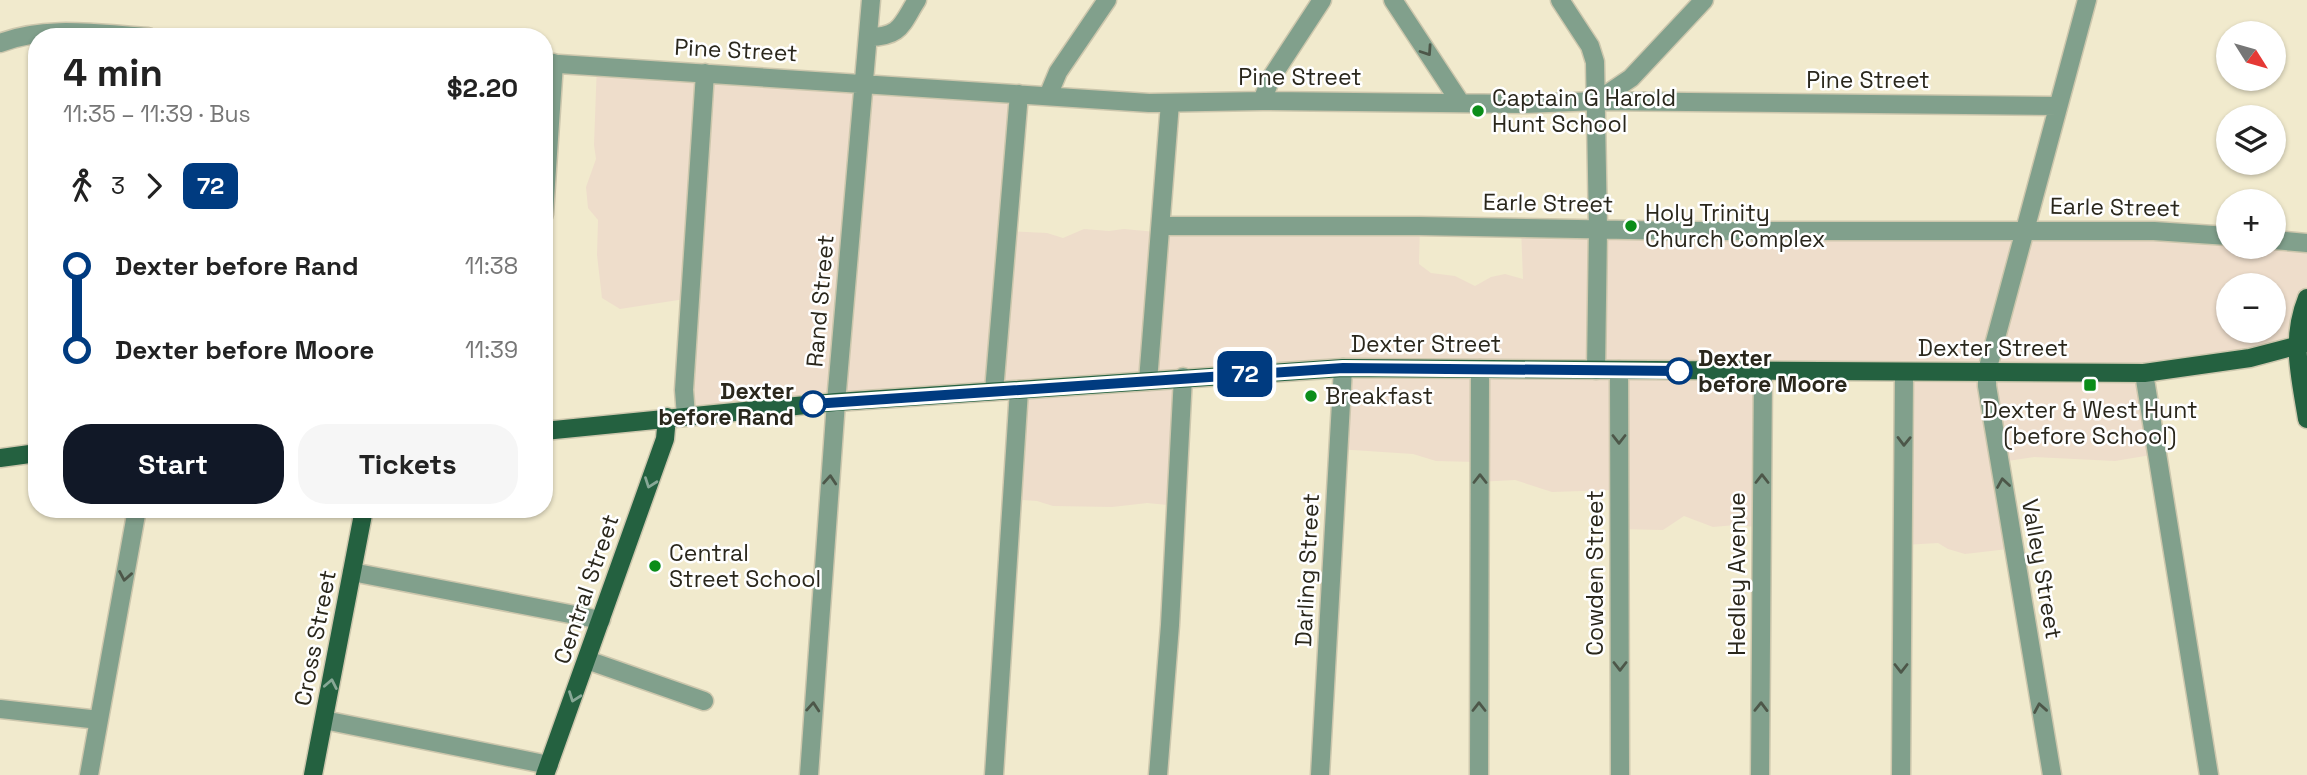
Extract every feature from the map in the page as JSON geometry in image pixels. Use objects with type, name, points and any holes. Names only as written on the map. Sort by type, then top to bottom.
[{"type":"main road","points":[[2307,298],[2299,317],[2307,419]]},
{"type":"main road","name":"Dexter Street","points":[[553,430],[836,402],[1343,368],[2144,373],[2250,358],[2302,345]]},
{"type":"main road","name":"Central Street","points":[[547,770],[665,439],[667,417]]},
{"type":"main road","points":[[0,458],[28,454]]},
{"type":"main road","name":"Cross Street","points":[[313,775],[362,518]]},
{"type":"street","name":"Rand Street","points":[[808,775],[836,402],[871,0]]},
{"type":"street","points":[[868,37],[892,35],[917,0]]},
{"type":"street","points":[[1048,96],[1058,72],[1107,0]]},
{"type":"street","points":[[1262,101],[1271,78],[1322,0]]},
{"type":"street","points":[[1393,0],[1461,102]]},
{"type":"street","points":[[1560,0],[1590,46],[1595,62],[1598,229],[1596,370]]},
{"type":"street","points":[[1597,101],[1631,78],[1704,0]]},
{"type":"street","points":[[1987,371],[2087,0]]},
{"type":"street","points":[[0,43],[28,34]]},
{"type":"street","name":"Pine Street","points":[[553,63],[1170,103],[1262,101],[1524,104],[1597,101],[2058,106]]},
{"type":"street","points":[[686,415],[684,390],[705,73]]},
{"type":"street","points":[[994,391],[1019,94]]},
{"type":"street","points":[[1148,380],[1170,103]]},
{"type":"street","name":"Earle Street","points":[[1161,226],[2154,231],[2216,235]]},
{"type":"street","points":[[2286,241],[2307,243]]},
{"type":"street","name":"Darling Street","points":[[1320,775],[1343,368]]},
{"type":"street","points":[[1479,775],[1480,369]]},
{"type":"street","name":"Cowden Street","points":[[1619,370],[1619,775]]},
{"type":"street","name":"Valley Street","points":[[1987,371],[1987,386],[2012,544],[2052,775]]},
{"type":"street","name":"Hedley Avenue","points":[[1760,775],[1763,372]]},
{"type":"street","points":[[1900,775],[1904,373]]},
{"type":"street","points":[[2144,373],[2209,775]]},
{"type":"street","points":[[1158,775],[1170,625],[1183,377]]},
{"type":"street","points":[[994,775],[1019,390]]},
{"type":"street","points":[[89,775],[135,518]]},
{"type":"street","points":[[352,572],[601,620]]},
{"type":"street","points":[[587,660],[704,701]]},
{"type":"street","points":[[0,709],[99,720]]},
{"type":"street","points":[[324,720],[547,770]]},
{"type":"shaded area","points":[[597,63],[1010,89],[1006,231],[1047,233],[1063,238],[1084,229],[1156,232],[1420,225],[1419,264],[1431,273],[1455,276],[1475,286],[1491,277],[1505,274],[1523,279],[1521,228],[2216,230],[2216,259],[2286,259],[2286,244],[2307,238],[2307,286],[2304,293],[2307,423],[2295,344],[2139,369],[2151,455],[2115,461],[2034,457],[2001,462],[2008,549],[1965,554],[1938,543],[1903,545],[1901,376],[1764,366],[1756,527],[1713,527],[1684,516],[1663,530],[1617,529],[1614,490],[1552,492],[1515,480],[1478,482],[1476,462],[1436,461],[1413,454],[1337,449],[1340,372],[1178,375],[1168,505],[1147,503],[1112,507],[1053,506],[1037,501],[1010,499],[1016,389],[682,410],[685,299],[620,309],[602,298],[597,255],[598,220],[588,208],[586,187],[596,159],[594,145]]},
{"type":"bus line","name":"72","points":[[813,404],[1343,368],[1679,371]]},
{"type":"place","name":"Captain G Harold Hunt School","points":[[1478,111]]},
{"type":"place","name":"Holy Trinity Church Complex","points":[[1631,226]]},
{"type":"place","name":"Dexter before Moore","points":[[1679,371]]},
{"type":"place","name":"Dexter & West Hunt (before School)","points":[[2090,385]]},
{"type":"place","name":"Breakfast","points":[[1311,396]]},
{"type":"place","name":"Dexter before Rand","points":[[813,404]]},
{"type":"place","name":"Central Street School","points":[[655,566]]}]
